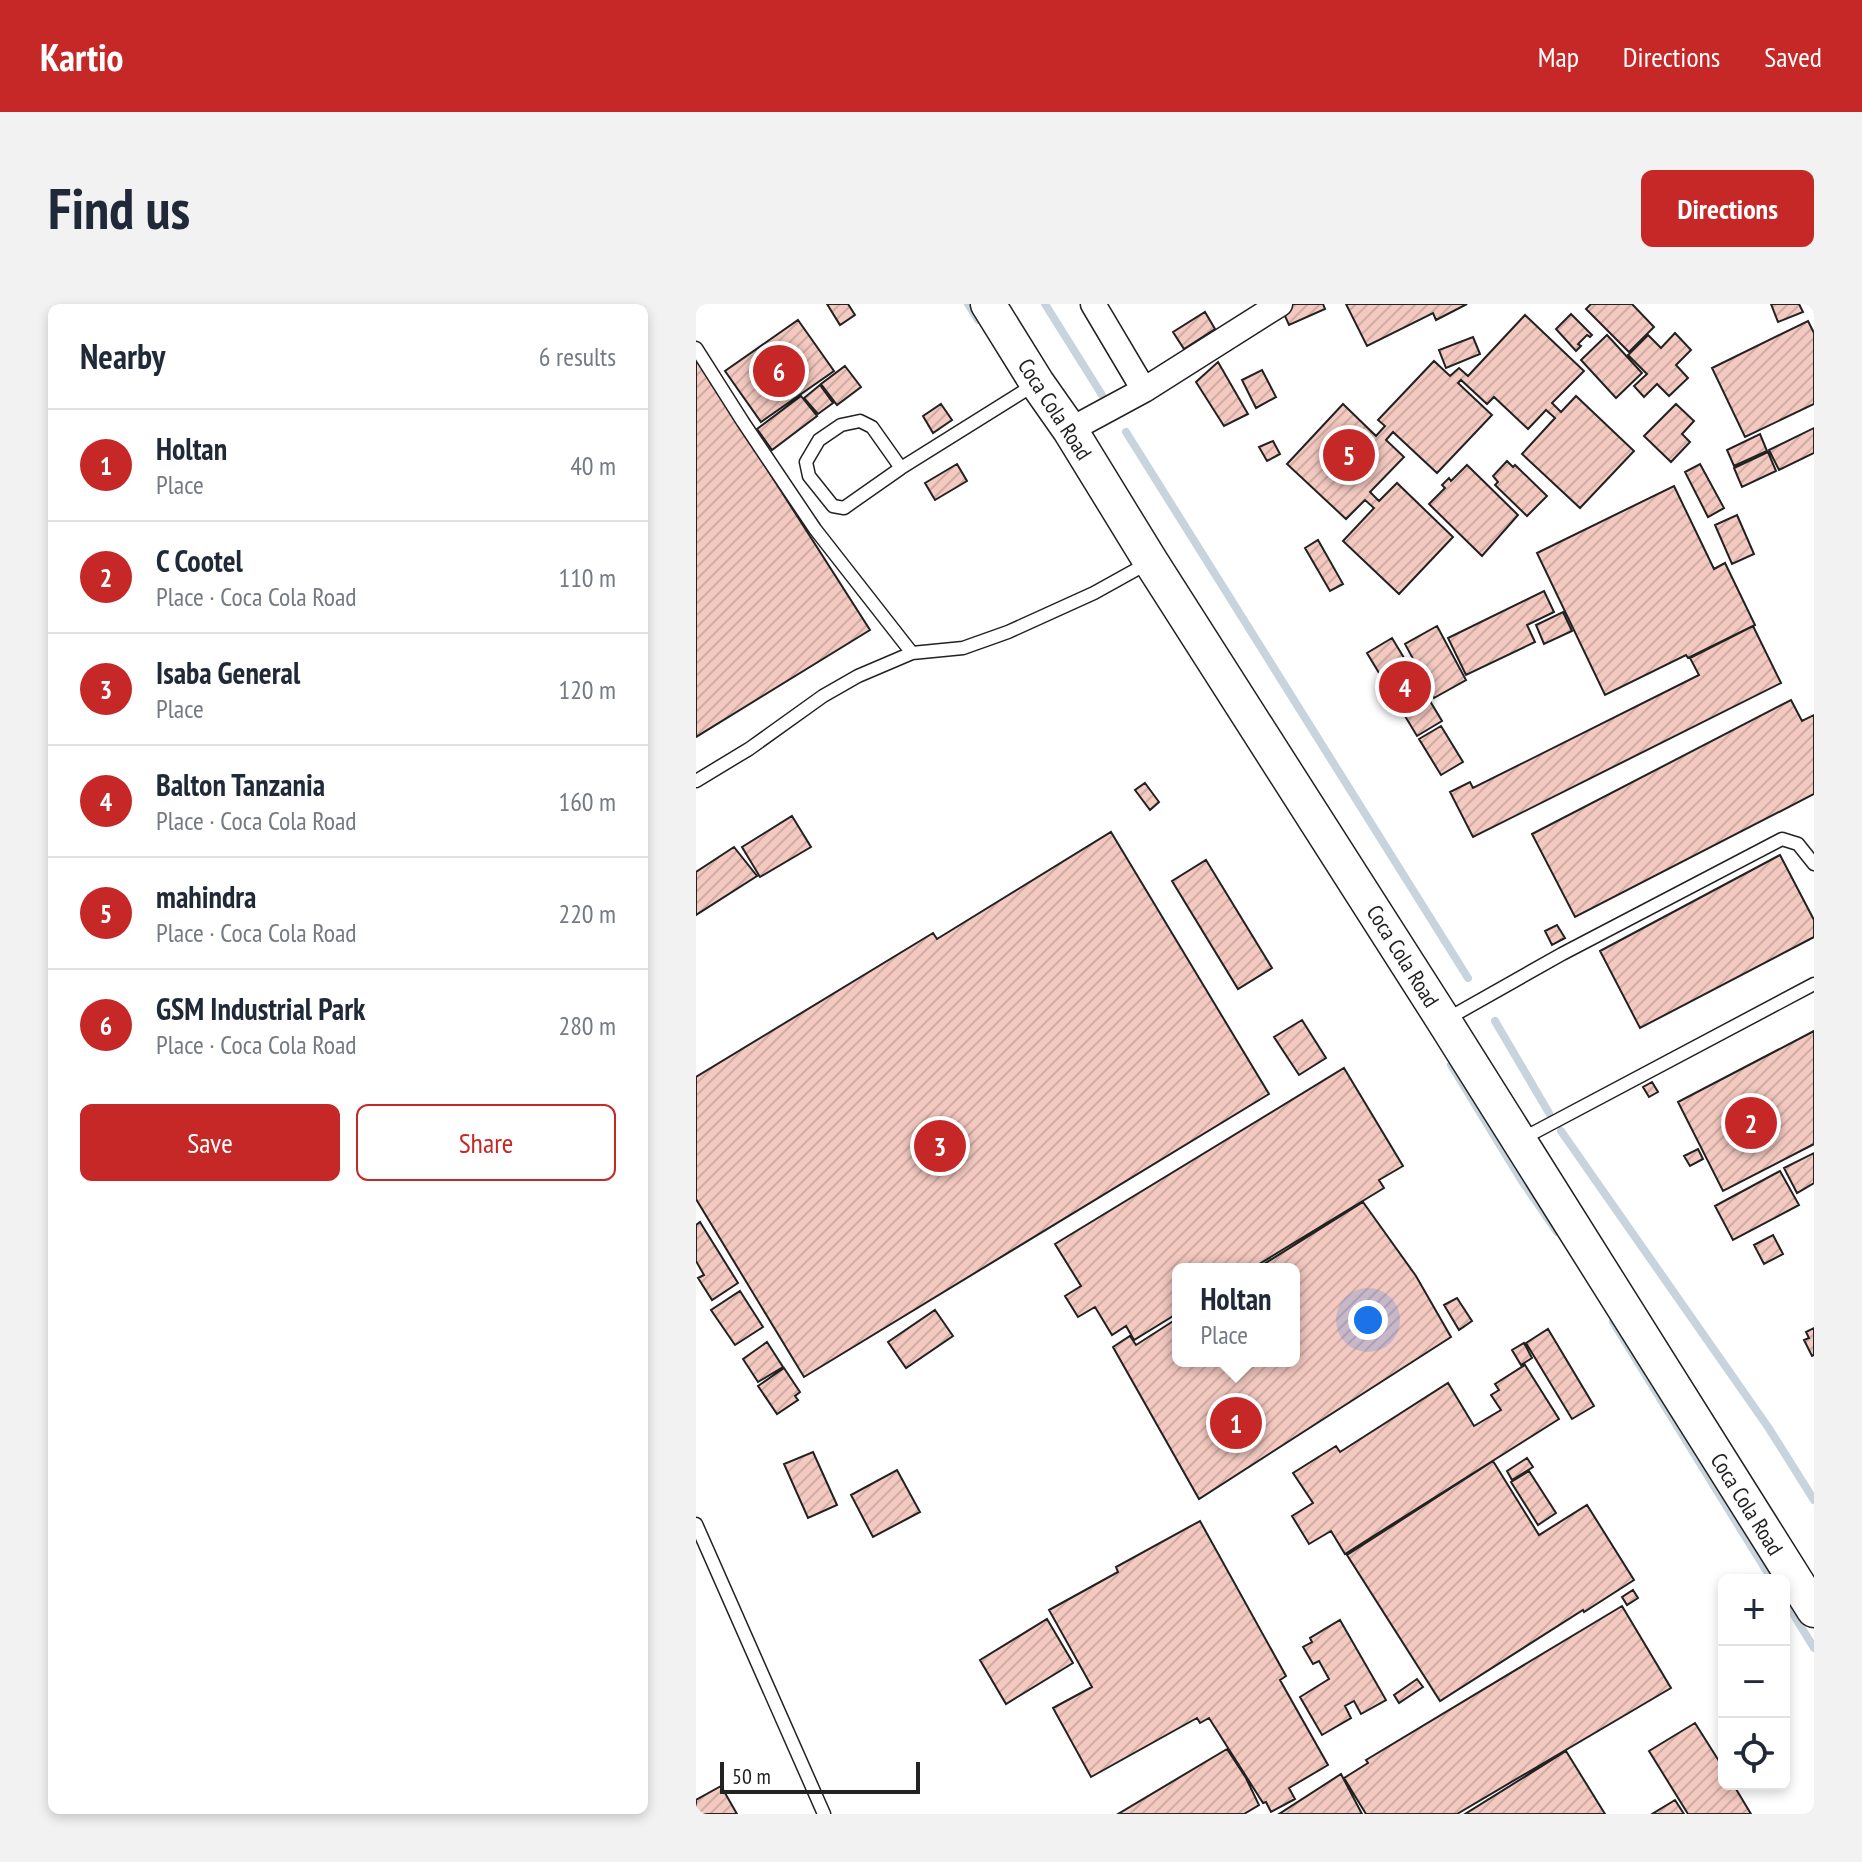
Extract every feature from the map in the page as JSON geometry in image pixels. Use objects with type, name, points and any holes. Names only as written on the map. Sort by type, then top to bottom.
[{"type":"main road","name":"Coca Cola Road","points":[[988,304],[1814,1610]]},
{"type":"street","points":[[1093,304],[1144,390]]},
{"type":"street","points":[[1070,430],[1144,390],[1280,304]]},
{"type":"lane","points":[[696,348],[815,529],[912,653]]},
{"type":"lane","points":[[901,468],[872,427],[860,421],[841,425],[819,440],[806,462],[809,476],[833,506],[844,508],[901,468],[1037,383]]},
{"type":"lane","points":[[696,781],[858,676],[912,653],[963,648],[1008,632],[1094,593],[1151,562]]},
{"type":"lane","points":[[1444,1021],[1562,954],[1782,839],[1798,844],[1814,864]]},
{"type":"lane","points":[[1519,1141],[1814,984]]},
{"type":"lane","points":[[696,1524],[824,1814]]},
{"type":"building","points":[[827,304],[848,304],[855,315],[840,325]]},
{"type":"building","points":[[1287,304],[1323,304],[1325,309],[1289,325],[1281,307]]},
{"type":"building","points":[[1346,304],[1467,304],[1436,320],[1433,313],[1367,346]]},
{"type":"building","points":[[1591,304],[1632,304],[1654,327],[1629,352],[1586,309]]},
{"type":"building","points":[[1771,304],[1799,304],[1803,312],[1778,322]]},
{"type":"building","points":[[1205,312],[1215,329],[1184,349],[1173,332]]},
{"type":"building","points":[[1571,314],[1592,335],[1587,335],[1578,344],[1581,346],[1576,351],[1556,329]]},
{"type":"building","points":[[1525,315],[1584,371],[1552,403],[1561,412],[1576,396],[1634,451],[1580,508],[1522,454],[1555,418],[1546,410],[1528,429],[1494,397],[1487,404],[1461,380],[1458,383],[1492,415],[1437,473],[1393,432],[1386,440],[1404,457],[1370,492],[1379,501],[1397,483],[1453,537],[1399,594],[1343,541],[1374,508],[1365,500],[1346,519],[1287,464],[1343,404],[1376,436],[1385,426],[1378,420],[1434,361],[1450,376],[1459,368],[1468,376]]},
{"type":"building","points":[[798,320],[834,371],[761,422],[725,371]]},
{"type":"building","points":[[1808,321],[1814,333],[1814,404],[1745,437],[1712,368]]},
{"type":"building","points":[[1675,333],[1691,350],[1676,365],[1688,378],[1669,396],[1657,384],[1644,397],[1634,386],[1647,374],[1628,355],[1648,335],[1661,348]]},
{"type":"building","points":[[1607,335],[1642,373],[1616,398],[1581,360]]},
{"type":"building","points":[[1473,337],[1480,354],[1446,368],[1439,350]]},
{"type":"building","points":[[696,358],[870,630],[696,737]]},
{"type":"building","points":[[1218,362],[1248,414],[1224,426],[1196,382]]},
{"type":"building","points":[[845,366],[861,387],[837,405],[821,384]]},
{"type":"building","points":[[1262,370],[1276,397],[1256,408],[1242,380]]},
{"type":"building","points":[[820,385],[833,403],[818,414],[804,398]]},
{"type":"building","points":[[801,396],[817,416],[772,450],[757,429]]},
{"type":"building","points":[[941,404],[952,420],[933,433],[923,416]]},
{"type":"building","points":[[1676,404],[1694,421],[1682,434],[1690,442],[1671,462],[1644,436]]},
{"type":"building","points":[[1814,428],[1814,453],[1779,470],[1769,450]]},
{"type":"building","points":[[1760,434],[1767,451],[1734,466],[1727,450]]},
{"type":"building","points":[[1273,441],[1280,454],[1267,461],[1259,447]]},
{"type":"building","points":[[1768,452],[1776,471],[1742,487],[1734,468]]},
{"type":"building","points":[[1507,461],[1547,496],[1527,516],[1495,485],[1498,482],[1493,476]]},
{"type":"building","points":[[957,464],[967,481],[935,500],[925,483]]},
{"type":"building","points":[[1700,464],[1724,508],[1708,517],[1685,472]]},
{"type":"building","points":[[1467,465],[1518,515],[1482,556],[1429,504],[1445,488],[1442,485],[1449,478],[1451,481]]},
{"type":"building","points":[[1674,486],[1714,569],[1725,563],[1755,625],[1605,695],[1537,553]]},
{"type":"building","points":[[1737,515],[1754,554],[1732,564],[1715,525]]},
{"type":"building","points":[[1318,540],[1343,584],[1330,591],[1305,548]]},
{"type":"building","points":[[1544,591],[1554,612],[1527,625],[1535,642],[1466,675],[1448,638]]},
{"type":"building","points":[[1563,612],[1572,631],[1544,644],[1536,625]]},
{"type":"building","points":[[1437,626],[1466,680],[1434,698],[1405,644]]},
{"type":"building","points":[[1753,626],[1781,683],[1473,837],[1450,792],[1470,782],[1473,788],[1699,675],[1690,658]]},
{"type":"building","points":[[1392,638],[1442,721],[1417,736],[1367,653]]},
{"type":"building","points":[[1791,700],[1802,721],[1814,715],[1814,794],[1575,917],[1532,834]]},
{"type":"building","points":[[1441,726],[1463,762],[1441,775],[1419,739]]},
{"type":"building","points":[[1145,783],[1159,802],[1150,810],[1135,790]]},
{"type":"building","points":[[792,816],[811,847],[760,877],[742,847]]},
{"type":"building","points":[[1111,832],[1269,1094],[804,1377],[696,1199],[696,1077],[933,933],[937,939]]},
{"type":"building","points":[[734,847],[757,876],[696,915],[696,872]]},
{"type":"building","points":[[1780,855],[1814,920],[1814,937],[1640,1028],[1600,951]]},
{"type":"building","points":[[1206,860],[1272,968],[1238,989],[1172,881]]},
{"type":"building","points":[[1557,925],[1565,938],[1552,945],[1545,931]]},
{"type":"building","points":[[1302,1020],[1326,1058],[1299,1075],[1274,1037]]},
{"type":"building","points":[[1814,1031],[1814,1144],[1723,1191],[1678,1102]]},
{"type":"building","points":[[1344,1068],[1403,1166],[1379,1180],[1384,1188],[1261,1263],[1172,1263],[1172,1317],[1134,1340],[1126,1326],[1112,1335],[1095,1307],[1078,1317],[1065,1296],[1081,1286],[1055,1244]]},
{"type":"building","points":[[1652,1082],[1658,1092],[1649,1097],[1643,1087]]},
{"type":"building","points":[[1698,1149],[1703,1159],[1690,1166],[1684,1156]]},
{"type":"building","points":[[1814,1153],[1814,1183],[1797,1193],[1784,1168]]},
{"type":"building","points":[[1780,1171],[1799,1205],[1733,1240],[1715,1206]]},
{"type":"building","points":[[1363,1202],[1416,1276],[1451,1337],[1199,1499],[1113,1347],[1130,1336],[1136,1345],[1172,1322],[1172,1367],[1300,1367],[1300,1263],[1266,1263]]},
{"type":"building","points":[[700,1222],[738,1283],[712,1300],[698,1278],[704,1275],[696,1261],[696,1225]]},
{"type":"building","points":[[1773,1235],[1783,1254],[1764,1264],[1754,1245]]},
{"type":"building","points":[[740,1291],[763,1327],[735,1345],[711,1310]]},
{"type":"building","points":[[1457,1298],[1472,1321],[1459,1330],[1444,1305]]},
{"type":"building","points":[[935,1310],[953,1336],[906,1368],[888,1342]]},
{"type":"building","points":[[1814,1328],[1812,1356],[1804,1340],[1809,1338],[1806,1332]]},
{"type":"building","points":[[1548,1329],[1594,1406],[1572,1419],[1526,1343]]},
{"type":"building","points":[[767,1342],[783,1367],[758,1382],[743,1359]]},
{"type":"building","points":[[1524,1343],[1532,1358],[1521,1365],[1512,1350]]},
{"type":"building","points":[[1525,1365],[1559,1419],[1345,1554],[1331,1531],[1309,1544],[1292,1516],[1313,1503],[1293,1473],[1336,1446],[1340,1452],[1448,1383],[1474,1426],[1501,1410],[1491,1395],[1499,1390],[1495,1384]]},
{"type":"building","points":[[784,1368],[800,1392],[795,1396],[798,1400],[777,1414],[758,1386]]},
{"type":"building","points":[[813,1452],[837,1505],[808,1518],[784,1464]]},
{"type":"building","points":[[1527,1458],[1533,1467],[1512,1480],[1507,1471]]},
{"type":"building","points":[[1493,1461],[1539,1535],[1587,1505],[1634,1580],[1440,1701],[1347,1555]]},
{"type":"building","points":[[897,1470],[920,1512],[873,1537],[851,1495]]},
{"type":"building","points":[[1529,1471],[1556,1513],[1538,1525],[1511,1482]]},
{"type":"building","points":[[1200,1521],[1286,1676],[1280,1680],[1328,1765],[1289,1788],[1295,1799],[1271,1812],[1209,1718],[1200,1723],[1197,1718],[1091,1777],[1053,1708],[1092,1687],[1049,1610],[1118,1572],[1116,1567]]},
{"type":"building","points":[[1633,1590],[1638,1598],[1627,1605],[1622,1597]]},
{"type":"building","points":[[1622,1606],[1671,1688],[1457,1814],[1366,1814],[1344,1778],[1368,1763],[1366,1760]]},
{"type":"building","points":[[1047,1619],[1073,1663],[1006,1704],[980,1660]]},
{"type":"building","points":[[1340,1620],[1386,1700],[1361,1714],[1354,1701],[1345,1706],[1351,1718],[1322,1735],[1300,1697],[1329,1679],[1319,1661],[1313,1664],[1303,1647],[1312,1642],[1310,1638]]},
{"type":"building","points":[[1417,1679],[1423,1687],[1399,1703],[1394,1695]]},
{"type":"building","points":[[1695,1723],[1718,1759],[1718,1790],[1737,1790],[1751,1814],[1688,1814],[1649,1751]]},
{"type":"building","points":[[1227,1749],[1259,1805],[1244,1814],[1118,1814]]},
{"type":"building","points":[[1566,1751],[1605,1814],[1465,1814]]},
{"type":"building","points":[[1341,1774],[1362,1814],[1279,1814]]},
{"type":"building","points":[[721,1786],[737,1814],[696,1814],[696,1800]]},
{"type":"building","points":[[1675,1800],[1684,1814],[1652,1814]]},
{"type":"waterway","points":[[968,304],[978,320]]},
{"type":"waterway","points":[[1045,304],[1102,395]]},
{"type":"waterway","points":[[1126,432],[1468,978]]},
{"type":"waterway","points":[[1495,1021],[1549,1113]]},
{"type":"waterway","points":[[1451,1065],[1557,1232]]},
{"type":"waterway","points":[[1561,1131],[1768,1427],[1814,1500]]},
{"type":"waterway","points":[[1613,1322],[1768,1574]]},
{"type":"waterway","points":[[1790,1609],[1814,1648]]},
{"type":"place","name":"GSM Industrial Park","points":[[779,371]]},
{"type":"place","name":"mahindra","points":[[1349,455]]},
{"type":"place","name":"Balton Tanzania","points":[[1405,687]]},
{"type":"place","name":"C Cootel","points":[[1751,1123]]},
{"type":"place","name":"Isaba General","points":[[940,1146]]},
{"type":"place","name":"Holtan","points":[[1236,1423]]}]
